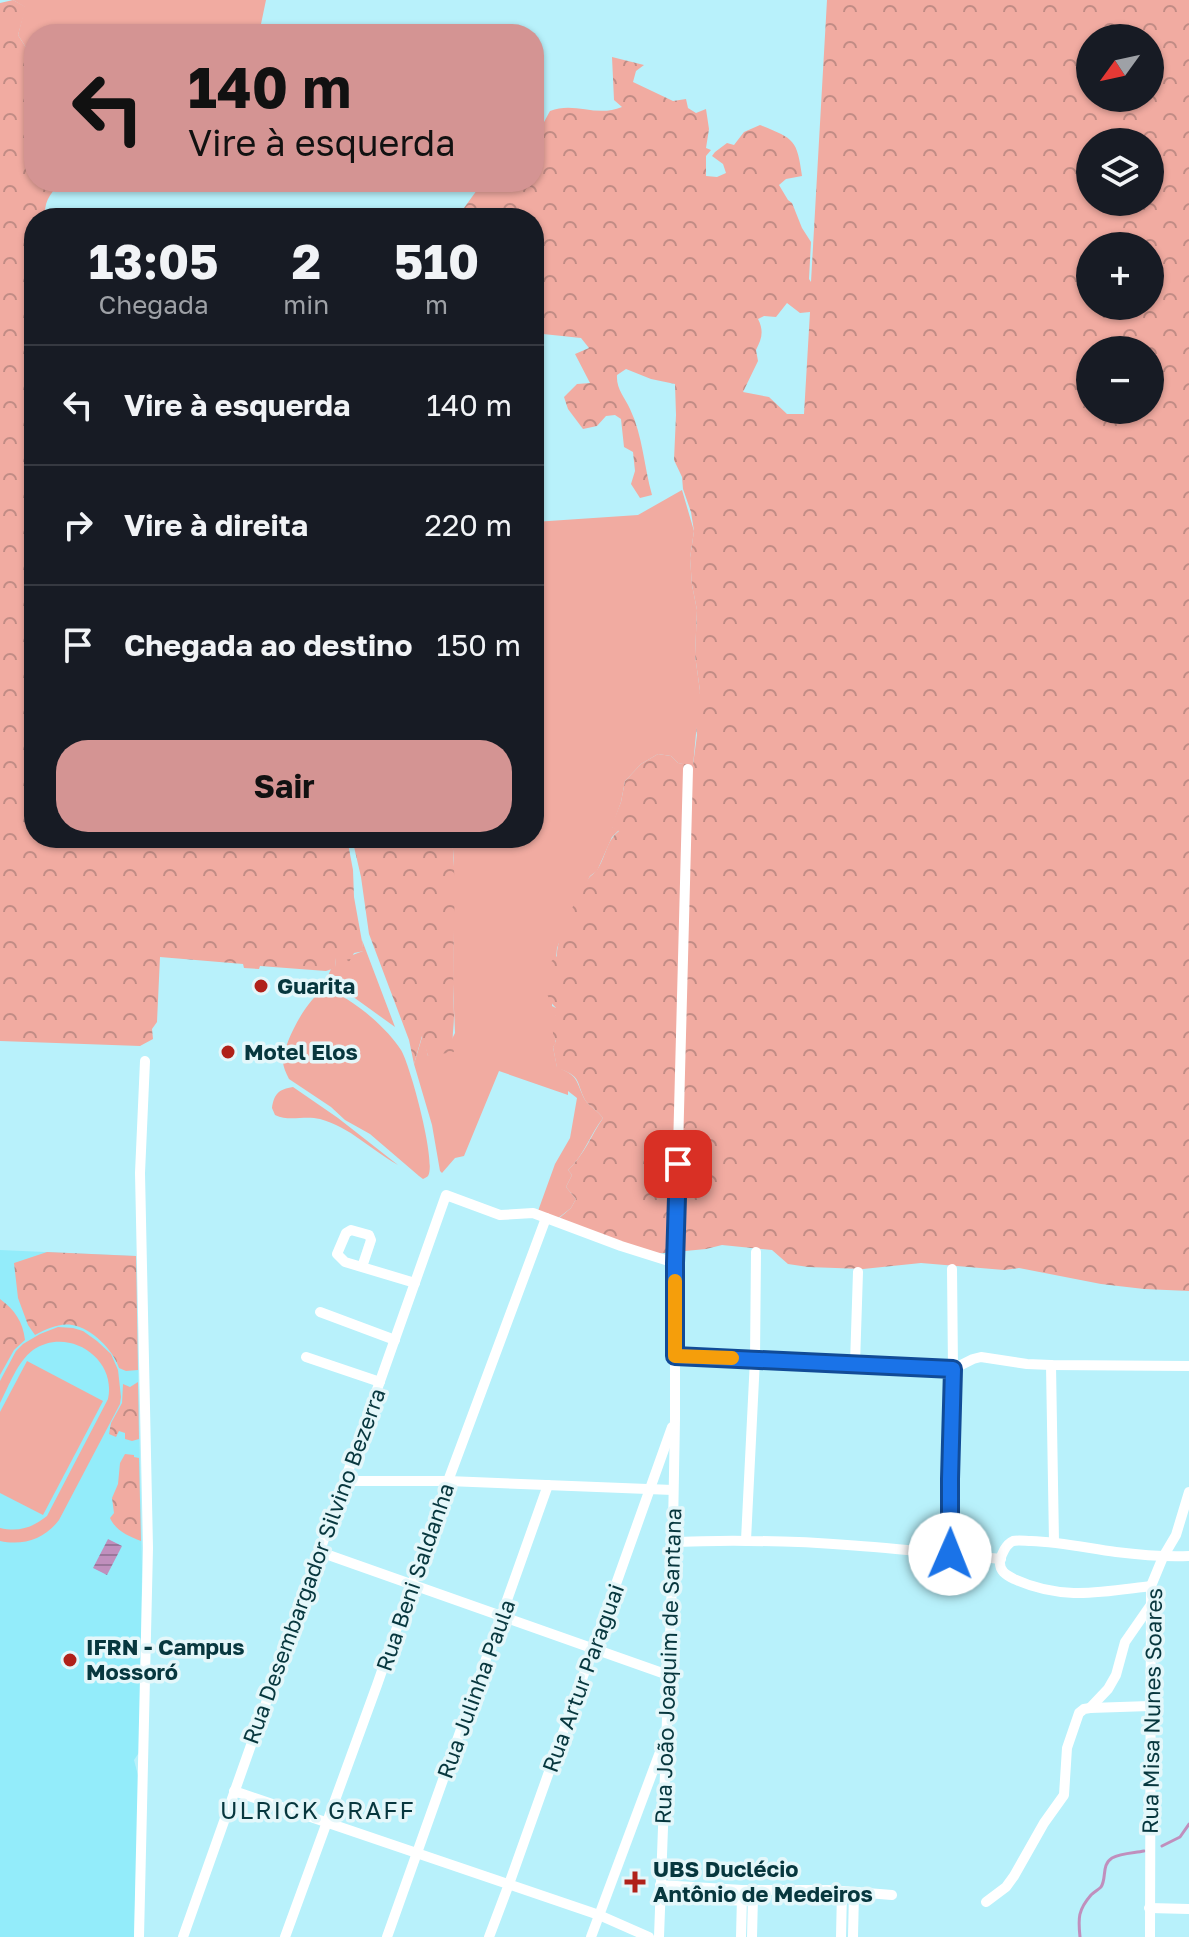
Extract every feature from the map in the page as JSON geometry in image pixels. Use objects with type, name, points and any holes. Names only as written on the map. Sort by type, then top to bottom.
[{"type":"street","name":"Rua João Joaquim de Santana","points":[[659,1937],[672,1542],[675,1263],[688,769]]},
{"type":"street","points":[[139,1937],[148,1548],[140,1173],[145,1061]]},
{"type":"street","name":"Rua Desembargador Silvino Bezerra","points":[[183,1937],[446,1195],[500,1215],[533,1213],[546,1218]]},
{"type":"street","points":[[546,1218],[675,1263]]},
{"type":"street","name":"Rua Beni Saldanha","points":[[285,1937],[546,1218]]},
{"type":"street","points":[[746,1540],[755,1359],[756,1252]]},
{"type":"street","points":[[362,1267],[415,1283]]},
{"type":"street","points":[[950,1554],[952,1269]]},
{"type":"street","points":[[855,1364],[858,1272]]},
{"type":"street","points":[[320,1312],[395,1340]]},
{"type":"street","points":[[675,1356],[953,1369],[981,1357],[1027,1364],[1189,1366]]},
{"type":"street","points":[[306,1357],[380,1382]]},
{"type":"street","points":[[1051,1365],[1054,1542]]},
{"type":"street","name":"Rua Artur Paraguai","points":[[489,1937],[675,1419]]},
{"type":"street","points":[[345,1481],[448,1481],[673,1490]]},
{"type":"street","name":"Rua Julinha Paula","points":[[387,1937],[548,1485]]},
{"type":"street","name":"Rua Misa Nunes Soares","points":[[1150,1937],[1151,1586],[1176,1535],[1189,1492]]},
{"type":"street","points":[[672,1542],[746,1540],[879,1547],[1001,1559]]},
{"type":"street","points":[[1151,1586],[1071,1594],[1052,1592],[1032,1587],[1004,1573],[1001,1559],[1007,1546],[1014,1541],[1054,1542],[1163,1557],[1189,1556]]},
{"type":"street","points":[[320,1552],[668,1675]]},
{"type":"street","points":[[1090,1708],[1108,1689],[1116,1675],[1125,1642],[1151,1604]]},
{"type":"street","points":[[986,1902],[1006,1887],[1064,1795],[1067,1748],[1079,1713],[1090,1708],[1150,1706]]},
{"type":"street","points":[[591,1937],[666,1734]]},
{"type":"street","points":[[234,1791],[599,1915],[649,1937]]},
{"type":"street","points":[[660,1885],[747,1895]]},
{"type":"street","points":[[841,1937],[848,1891]]},
{"type":"street","points":[[848,1891],[853,1937]]},
{"type":"street","points":[[660,1898],[848,1891],[892,1895]]},
{"type":"street","points":[[741,1937],[747,1895]]},
{"type":"street","points":[[747,1895],[752,1937]]},
{"type":"street","points":[[1149,1908],[1189,1909]]},
{"type":"shaded area","name":"IFRN - Campus Mossoró","points":[[0,1250],[136,1256],[142,1569],[140,1751],[134,1760],[139,1779],[134,1937],[0,1937]]},
{"type":"shaded area","points":[[108,1539],[122,1546],[107,1575],[93,1568]]},
{"type":"green space","points":[[13,0],[266,0],[261,24],[24,24],[24,44],[18,35],[25,7]]},
{"type":"green space","points":[[13,0],[26,7],[18,35],[24,44],[24,192],[52,192],[46,208],[24,208],[24,848],[349,848],[364,951],[354,953],[349,962],[345,958],[336,958],[335,968],[326,971],[260,966],[259,969],[244,968],[243,964],[160,957],[157,1022],[152,1029],[153,1039],[140,1046],[0,1041],[0,3]]},
{"type":"green space","points":[[827,0],[1189,0],[1189,1291],[1101,1284],[1019,1268],[1004,1270],[921,1263],[863,1269],[808,1267],[788,1264],[772,1250],[722,1245],[654,1254],[557,1220],[576,1199],[566,1187],[572,1175],[568,1170],[603,1118],[585,1100],[574,1077],[557,1068],[552,1014],[556,1016],[556,1008],[546,988],[546,966],[557,956],[564,928],[579,895],[597,870],[611,839],[619,831],[611,827],[625,781],[641,764],[658,754],[671,756],[678,763],[693,765],[697,735],[694,711],[700,691],[695,655],[697,610],[690,558],[694,531],[682,477],[674,460],[675,384],[626,369],[617,375],[619,389],[638,430],[652,495],[640,498],[631,484],[635,471],[633,452],[624,447],[621,419],[615,415],[606,416],[597,426],[583,429],[568,409],[564,397],[577,384],[590,383],[575,354],[589,348],[581,338],[544,334],[544,208],[464,208],[476,192],[544,192],[544,122],[550,111],[559,108],[603,111],[622,107],[614,100],[612,57],[644,65],[636,71],[633,82],[673,101],[686,99],[688,108],[696,113],[706,109],[709,129],[706,148],[711,150],[706,156],[706,176],[717,177],[726,173],[723,164],[712,156],[727,143],[734,145],[744,132],[760,125],[792,142],[802,176],[786,179],[779,185],[792,203],[811,242],[811,282]],"holes":[[[787,303],[800,313],[810,312],[804,414],[787,414],[769,397],[743,392],[758,361],[756,350],[762,331],[758,319],[776,317]]]},
{"type":"green space","points":[[682,490],[694,531],[690,558],[697,610],[695,655],[700,691],[693,766],[658,754],[641,764],[625,781],[612,827],[619,830],[612,837],[597,871],[590,876],[571,912],[557,948],[552,1006],[556,1008],[556,1043],[553,1047],[557,1067],[573,1077],[585,1100],[603,1118],[579,1158],[568,1170],[572,1175],[566,1187],[576,1199],[571,1208],[557,1219],[538,1211],[555,1164],[570,1138],[577,1098],[568,1091],[568,1095],[499,1071],[464,1156],[455,1158],[442,1173],[414,1064],[423,1034],[428,1056],[451,1041],[455,1033],[453,848],[544,848],[544,521],[638,515]]},
{"type":"green space","points":[[354,848],[452,848],[454,1052],[428,1056],[422,1036],[414,1064],[409,1040],[369,934]]},
{"type":"green space","points":[[362,940],[395,1027],[327,978],[335,967],[336,958],[363,951]]},
{"type":"green space","points":[[324,990],[367,1013],[401,1050],[426,1134],[430,1167],[425,1178],[370,1134],[345,1120],[289,1079],[283,1061],[287,1043],[304,1011]]},
{"type":"green space","points":[[293,1087],[398,1165],[331,1123],[314,1118],[275,1115],[272,1108],[276,1096]]},
{"type":"green space","points":[[47,1252],[136,1256],[138,1370],[119,1368],[101,1341],[80,1327],[58,1326],[35,1335],[18,1298],[14,1263]]},
{"type":"green space","points":[[0,1299],[17,1317],[25,1340],[14,1350],[0,1375]]},
{"type":"green space","points":[[58,1327],[83,1331],[111,1354],[118,1370],[120,1404],[53,1527],[33,1540],[0,1541],[0,1528],[25,1528],[47,1516],[108,1399],[109,1384],[97,1359],[87,1350],[61,1342],[47,1344],[27,1355],[0,1403],[0,1381],[16,1351],[40,1334]]},
{"type":"green space","points":[[27,1361],[103,1401],[43,1515],[0,1493],[0,1412]]},
{"type":"green space","points":[[138,1382],[139,1439],[125,1439],[125,1433],[119,1431],[116,1437],[109,1434],[111,1423],[122,1403],[123,1384],[130,1387]]},
{"type":"green space","points":[[125,1454],[139,1458],[141,1541],[119,1530],[110,1518],[114,1513],[112,1498],[118,1484],[120,1463]]},
{"type":"waterway","points":[[1162,1846],[1180,1837],[1189,1824]]},
{"type":"waterway","points":[[1080,1937],[1081,1910],[1101,1887],[1109,1861],[1119,1855],[1144,1851]]},
{"type":"slow traffic","points":[[675,1281],[675,1356],[732,1358]]},
{"type":"place","name":"Guarita","points":[[261,986]]},
{"type":"place","name":"Motel Elos","points":[[228,1052]]},
{"type":"place","name":"IFRN - Campus Mossoró","points":[[70,1660]]},
{"type":"place","name":"UBS Duclécio Antônio de Medeiros","points":[[635,1882]]},
{"type":"district","name":"ULRICK GRAFF","points":[[318,1811]]},
{"type":"route","points":[[678,1164],[675,1356],[953,1369],[950,1554]]}]
